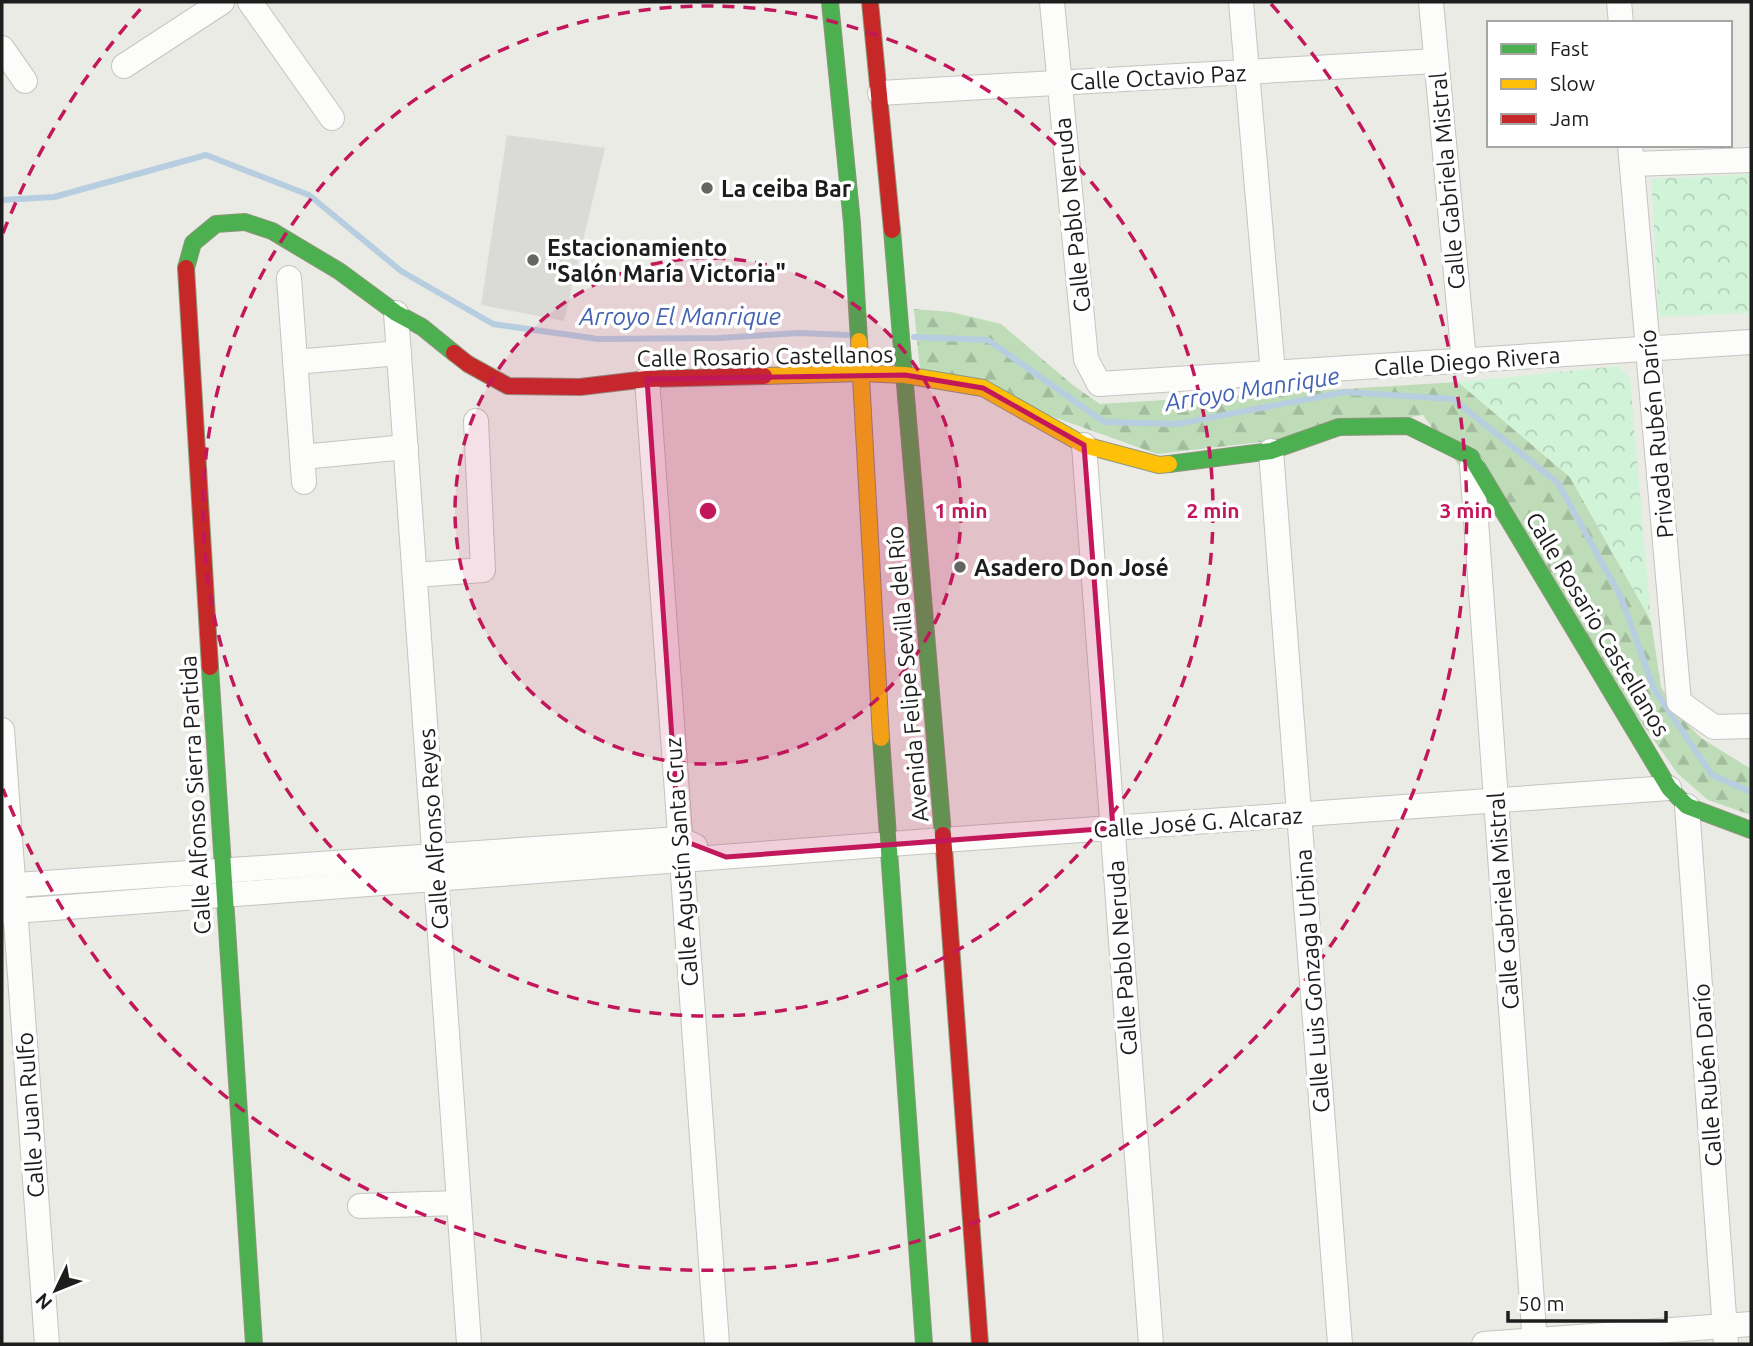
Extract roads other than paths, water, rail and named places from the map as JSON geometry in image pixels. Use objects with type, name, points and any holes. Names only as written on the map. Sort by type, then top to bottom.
[{"type":"street","points":[[124,66],[222,2]]},
{"type":"street","points":[[250,2],[332,118]]},
{"type":"street","name":"Avenida Felipe Sevilla del Río","points":[[830,2],[852,223],[887,844],[924,1344]]},
{"type":"street","name":"Avenida Felipe Sevilla del Río","points":[[870,2],[904,357],[980,1344]]},
{"type":"street","name":"Calle Pablo Neruda","points":[[1052,2],[1087,359],[1099,384]]},
{"type":"street","points":[[1241,2],[1273,373]]},
{"type":"street","name":"Calle Gabriela Mistral","points":[[1431,2],[1464,361]]},
{"type":"street","points":[[1619,2],[1621,21]]},
{"type":"street","points":[[2,48],[25,81]]},
{"type":"street","name":"Calle Octavio Paz","points":[[880,93],[1436,61]]},
{"type":"street","points":[[1631,155],[1751,160]]},
{"type":"street","name":"Privada Rubén Darío","points":[[1631,155],[1679,702],[1714,727],[1751,726]]},
{"type":"street","name":"Calle Rosario Castellanos","points":[[193,243],[216,224],[245,222],[272,231],[339,271],[396,313],[422,327],[468,364],[508,386],[580,387],[647,379],[861,365],[984,388],[1084,445],[1159,465],[1271,450],[1339,427],[1408,426],[1472,457],[1670,788],[1687,806],[1751,830]]},
{"type":"street","name":"Calle Alfonso Sierra Partida","points":[[193,243],[186,268],[222,871],[254,1344]]},
{"type":"street","points":[[289,278],[303,469],[406,447]]},
{"type":"street","name":"Calle Alfonso Reyes","points":[[396,313],[469,1344]]},
{"type":"street","name":"Calle Diego Rivera","points":[[1099,384],[1751,342]]},
{"type":"street","points":[[295,362],[399,352]]},
{"type":"street","name":"Calle Agustín Santa Cruz","points":[[647,379],[717,1344]]},
{"type":"street","points":[[415,575],[483,570],[476,421]]},
{"type":"street","name":"Calle Pablo Neruda","points":[[1084,445],[1151,1344]]},
{"type":"street","name":"Calle Luis Gonzaga Urbina","points":[[1271,450],[1340,1344]]},
{"type":"street","name":"Calle Gabriela Mistral","points":[[1472,457],[1535,1342]]},
{"type":"street","name":"Calle Juan Rulfo","points":[[2,730],[9,912],[47,1344]]},
{"type":"street","name":"Calle José G. Alcaraz","points":[[435,868],[680,851],[726,858],[1670,788]]},
{"type":"street","name":"Calle Rubén Darío","points":[[1687,806],[1726,1335]]},
{"type":"street","points":[[8,885],[222,871],[435,868]]},
{"type":"street","points":[[9,912],[224,896],[435,868]]},
{"type":"street","points":[[360,1206],[459,1203]]},
{"type":"street","points":[[1484,1344],[1726,1335],[1751,1324]]},
{"type":"waterway","name":"Arroyo El Manrique","points":[[2,200],[54,197],[206,155],[309,195],[401,271],[493,324],[598,339],[719,338],[800,333],[847,335]]},
{"type":"waterway","name":"Arroyo Manrique","points":[[914,337],[988,340],[1104,422],[1177,424],[1345,392],[1453,399],[1558,483],[1621,597],[1654,689],[1712,775],[1751,792]]},
{"type":"place","name":"La ceiba Bar","points":[[707,188]]},
{"type":"place","name":"Estacionamiento \"Salón María Victoria\"","points":[[533,260]]},
{"type":"place","name":"Asadero Don José","points":[[960,567]]}]
